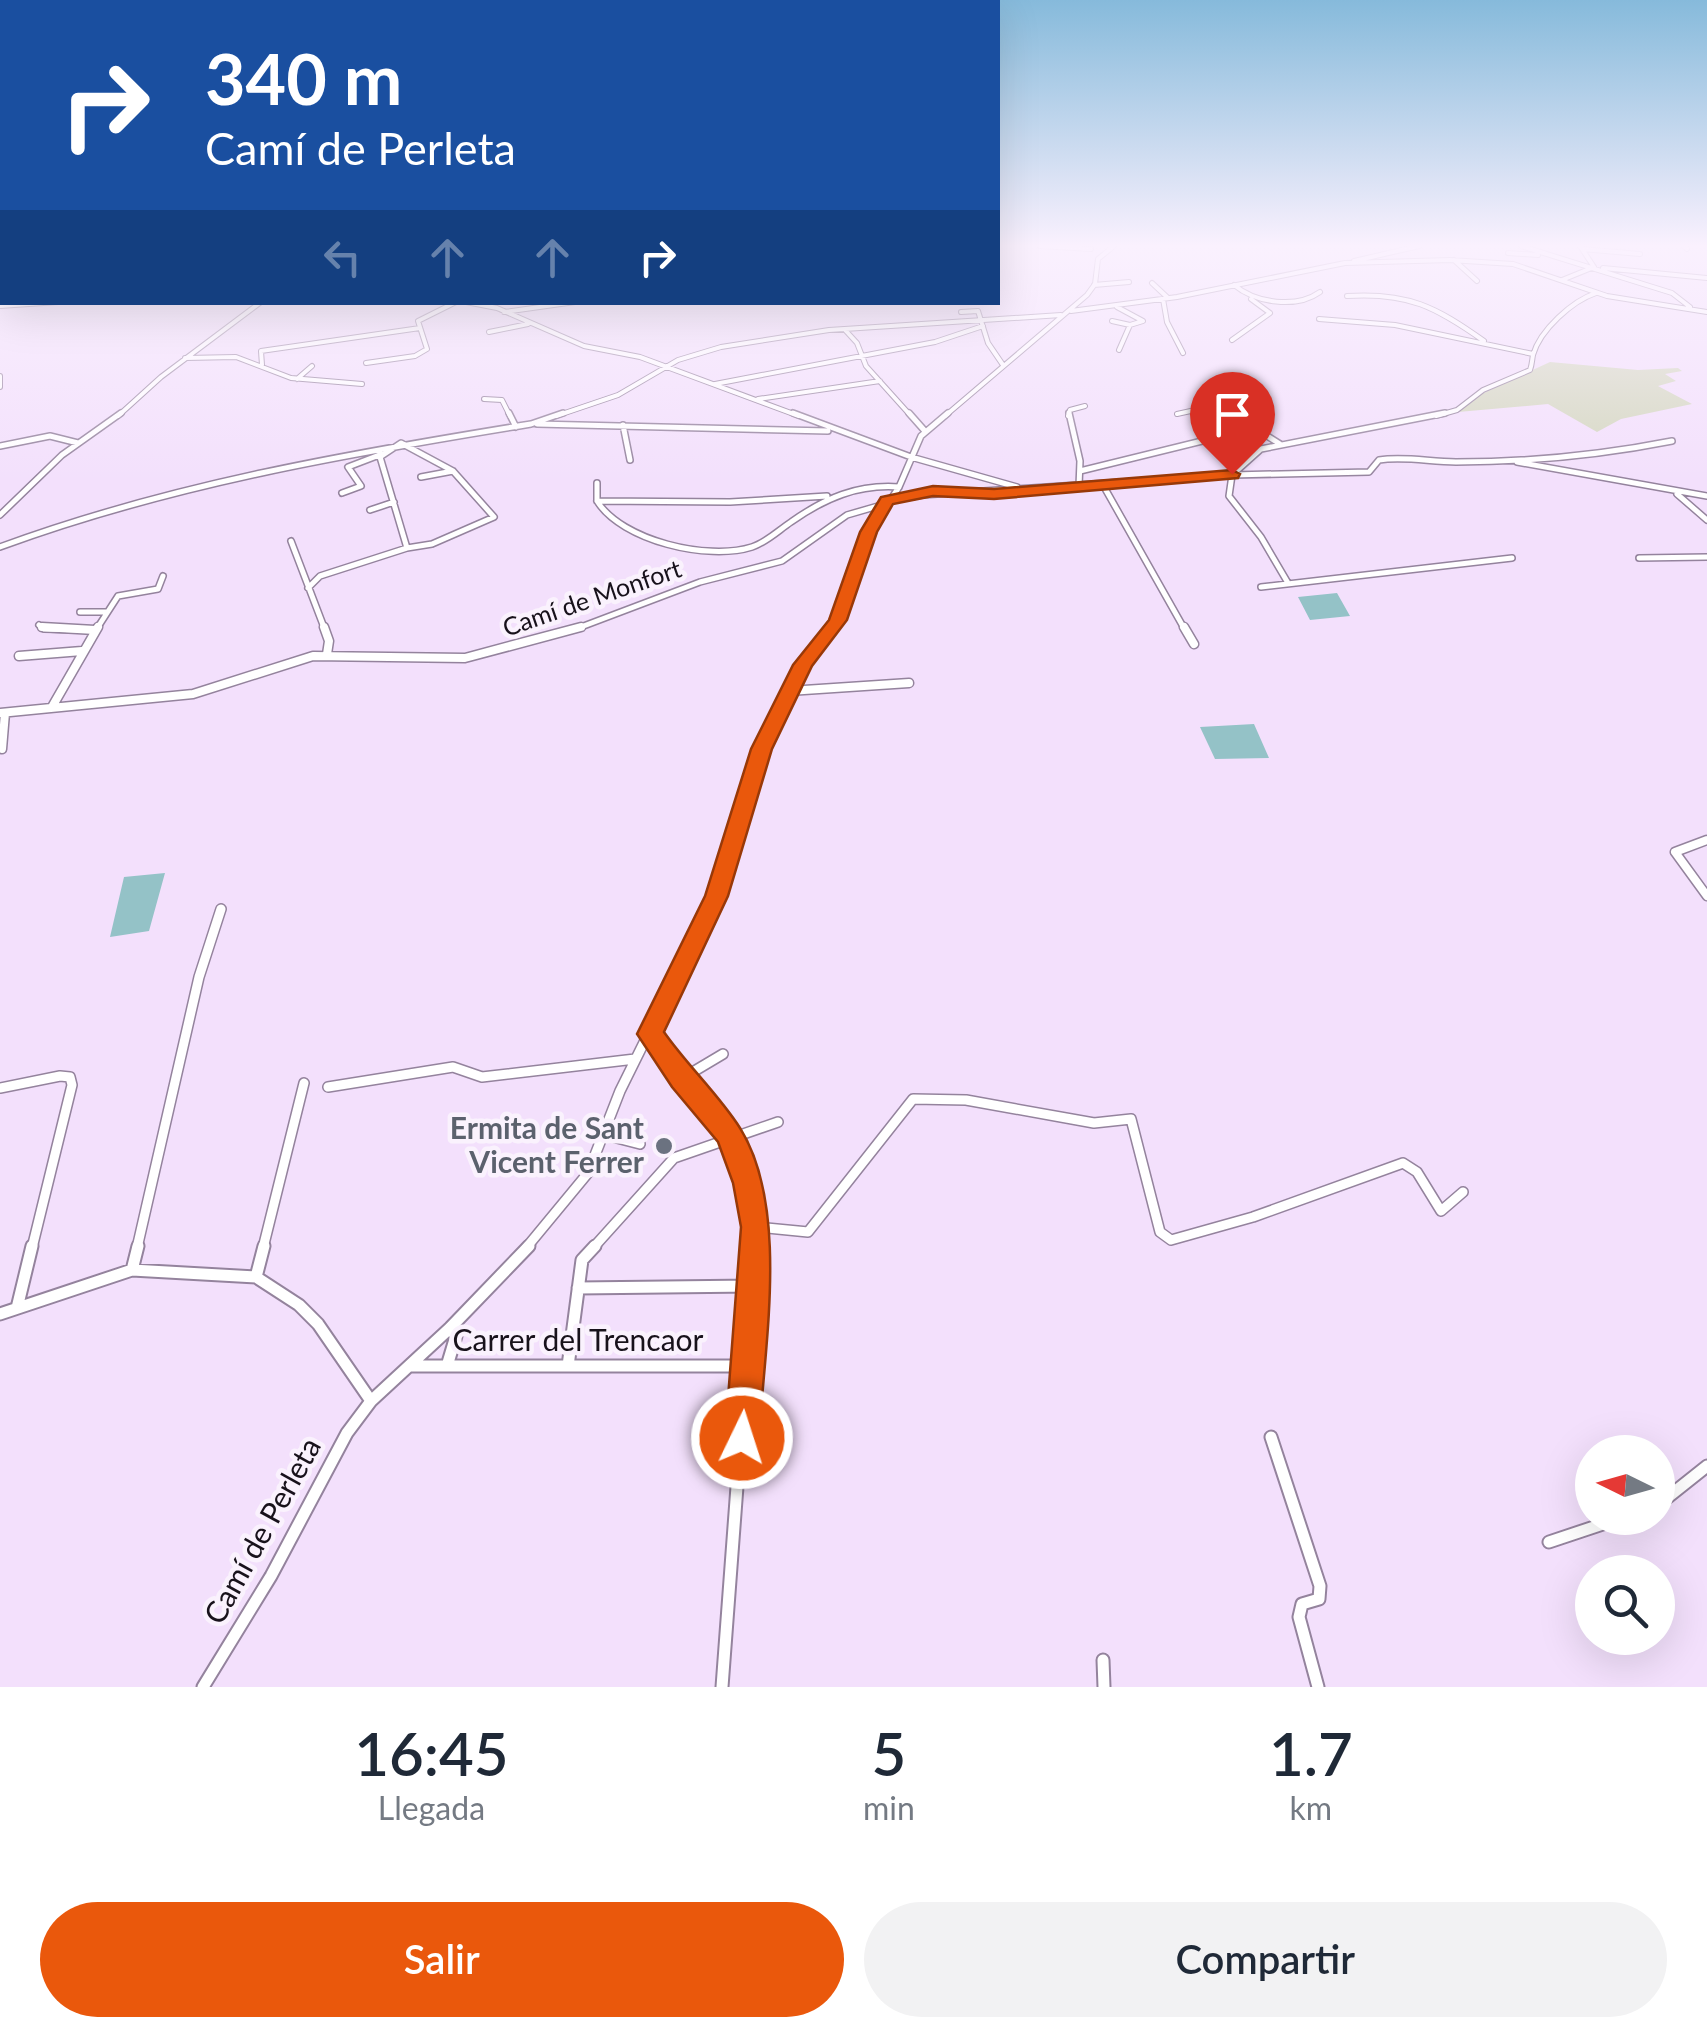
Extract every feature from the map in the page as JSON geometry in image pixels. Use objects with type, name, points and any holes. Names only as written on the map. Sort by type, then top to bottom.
[{"type":"street","points":[[0,515],[78,444],[112,422],[231,325]]},
{"type":"street","points":[[366,363],[415,356],[427,349],[419,325]]},
{"type":"street","points":[[489,332],[524,325]]},
{"type":"street","points":[[530,325],[584,346],[640,356],[837,431],[996,485],[1026,488]]},
{"type":"street","points":[[530,424],[618,395],[692,354],[721,346],[829,330],[908,325]]},
{"type":"street","points":[[711,385],[936,342],[981,325]]},
{"type":"street","points":[[983,325],[988,343],[1003,365]]},
{"type":"street","points":[[790,690],[803,665],[838,620],[869,532],[899,487],[924,430],[1050,325]]},
{"type":"street","points":[[1119,350],[1130,325]]},
{"type":"street","points":[[1168,325],[1183,353]]},
{"type":"street","points":[[1232,340],[1253,325]]},
{"type":"street","points":[[1391,325],[1532,354]]},
{"type":"street","points":[[1461,325],[1489,344]]},
{"type":"street","points":[[1532,354],[1555,325]]},
{"type":"street","points":[[262,365],[261,352],[420,328]]},
{"type":"street","points":[[846,331],[880,380],[924,430]]},
{"type":"street","points":[[1288,583],[1229,496],[1232,474],[1261,449],[1404,424],[1457,410],[1483,390],[1530,370],[1535,360],[1532,354]]},
{"type":"street","points":[[186,358],[236,356],[298,379],[362,384]]},
{"type":"street","points":[[298,379],[312,366]]},
{"type":"street","points":[[0,376],[0,386]]},
{"type":"street","points":[[753,400],[880,380]]},
{"type":"street","points":[[484,400],[502,400],[516,426]]},
{"type":"street","points":[[1177,414],[1218,404],[1280,444]]},
{"type":"street","points":[[1079,486],[1069,411],[1085,406]]},
{"type":"street","points":[[0,547],[57,526],[295,463],[530,424],[837,431]]},
{"type":"street","points":[[623,425],[630,460]]},
{"type":"street","points":[[1080,471],[1255,428]]},
{"type":"street","points":[[0,446],[46,436],[78,444]]},
{"type":"street","points":[[1503,459],[1602,455],[1672,441]]},
{"type":"street","points":[[342,493],[361,486],[348,467],[401,443]]},
{"type":"street","points":[[308,588],[320,576],[406,548],[432,544],[494,518],[453,471],[401,443]]},
{"type":"street","points":[[382,454],[406,548]]},
{"type":"street","name":"Camí de Monfort","points":[[3,713],[180,697],[299,658],[327,654],[465,658],[497,651],[592,623],[700,582],[782,560],[847,515],[933,491],[994,494],[1026,488],[1232,474],[1356,473],[1369,472],[1379,460],[1398,457],[1454,462],[1503,459]]},
{"type":"street","points":[[1503,459],[1677,494],[1707,496]]},
{"type":"street","points":[[421,476],[453,471]]},
{"type":"street","points":[[597,483],[597,502],[610,519],[636,533],[716,552],[758,545],[827,496]]},
{"type":"street","points":[[597,502],[730,502],[827,496],[878,484],[899,487]]},
{"type":"street","points":[[1103,484],[1139,554],[1194,644]]},
{"type":"street","points":[[1677,494],[1707,520]]},
{"type":"street","points":[[370,510],[394,502]]},
{"type":"street","points":[[291,541],[329,641],[327,654]]},
{"type":"street","points":[[1639,558],[1707,557]]},
{"type":"street","points":[[1261,586],[1512,558]]},
{"type":"street","points":[[52,707],[107,612],[124,593],[158,588],[163,576]]},
{"type":"street","points":[[80,612],[107,612]]},
{"type":"street","points":[[39,625],[44,629],[95,630]]},
{"type":"street","points":[[19,656],[82,651]]},
{"type":"street","points":[[790,690],[910,684]]},
{"type":"street","name":"Camí de Perleta","points":[[203,1687],[270,1576],[329,1460],[371,1401],[450,1328],[567,1204],[588,1173],[635,1059],[716,896],[756,761],[790,690]]},
{"type":"street","points":[[2,750],[3,713]]},
{"type":"street","points":[[1704,842],[1680,848],[1675,856],[1707,896]]},
{"type":"street","points":[[132,1270],[199,976],[221,909]]},
{"type":"street","points":[[650,1034],[730,1136],[748,1183],[756,1227],[722,1687]]},
{"type":"street","points":[[682,1079],[723,1054]]},
{"type":"street","points":[[328,1087],[432,1068],[453,1068],[482,1077],[635,1059]]},
{"type":"street","points":[[0,1088],[60,1076],[70,1077],[72,1084],[17,1308]]},
{"type":"street","points":[[256,1277],[304,1083]]},
{"type":"street","points":[[756,1227],[808,1232],[913,1099],[977,1101],[1094,1123],[1132,1119],[1160,1232],[1171,1240],[1253,1216],[1403,1163],[1417,1172],[1441,1211],[1463,1192]]},
{"type":"street","points":[[568,1366],[582,1260],[661,1170],[686,1151],[778,1122]]},
{"type":"street","points":[[605,1135],[640,1144]]},
{"type":"street","points":[[0,1314],[132,1270],[256,1277],[299,1305],[318,1324],[371,1401]]},
{"type":"street","points":[[578,1288],[752,1286]]},
{"type":"street","points":[[447,1366],[456,1336],[450,1328]]},
{"type":"street","name":"Carrer del Trencaor","points":[[409,1366],[747,1366]]},
{"type":"street","points":[[1272,1437],[1320,1586],[1319,1599],[1302,1604],[1299,1617],[1318,1687]]},
{"type":"street","points":[[1675,1491],[1707,1466]]},
{"type":"street","points":[[1550,1542],[1575,1534]]},
{"type":"street","points":[[1103,1660],[1104,1687]]},
{"type":"shaded area","points":[[1550,362],[1638,370],[1678,368],[1682,371],[1665,374],[1676,381],[1658,386],[1692,404],[1621,419],[1597,432],[1548,404],[1458,412],[1477,396]]},
{"type":"shaded area","points":[[1337,593],[1350,616],[1310,620],[1298,597]]},
{"type":"shaded area","points":[[1254,724],[1269,758],[1215,759],[1200,727]]},
{"type":"shaded area","points":[[165,873],[149,931],[110,937],[124,877]]},
{"type":"place","name":"Ermita de Sant Vicent Ferrer","points":[[664,1146]]},
{"type":"route","points":[[742,1438],[756,1227],[748,1183],[730,1136],[650,1034],[724,876],[762,749],[803,665],[831,634],[838,620],[869,532],[887,501],[933,491],[994,494],[1026,488],[1232,474]]}]
